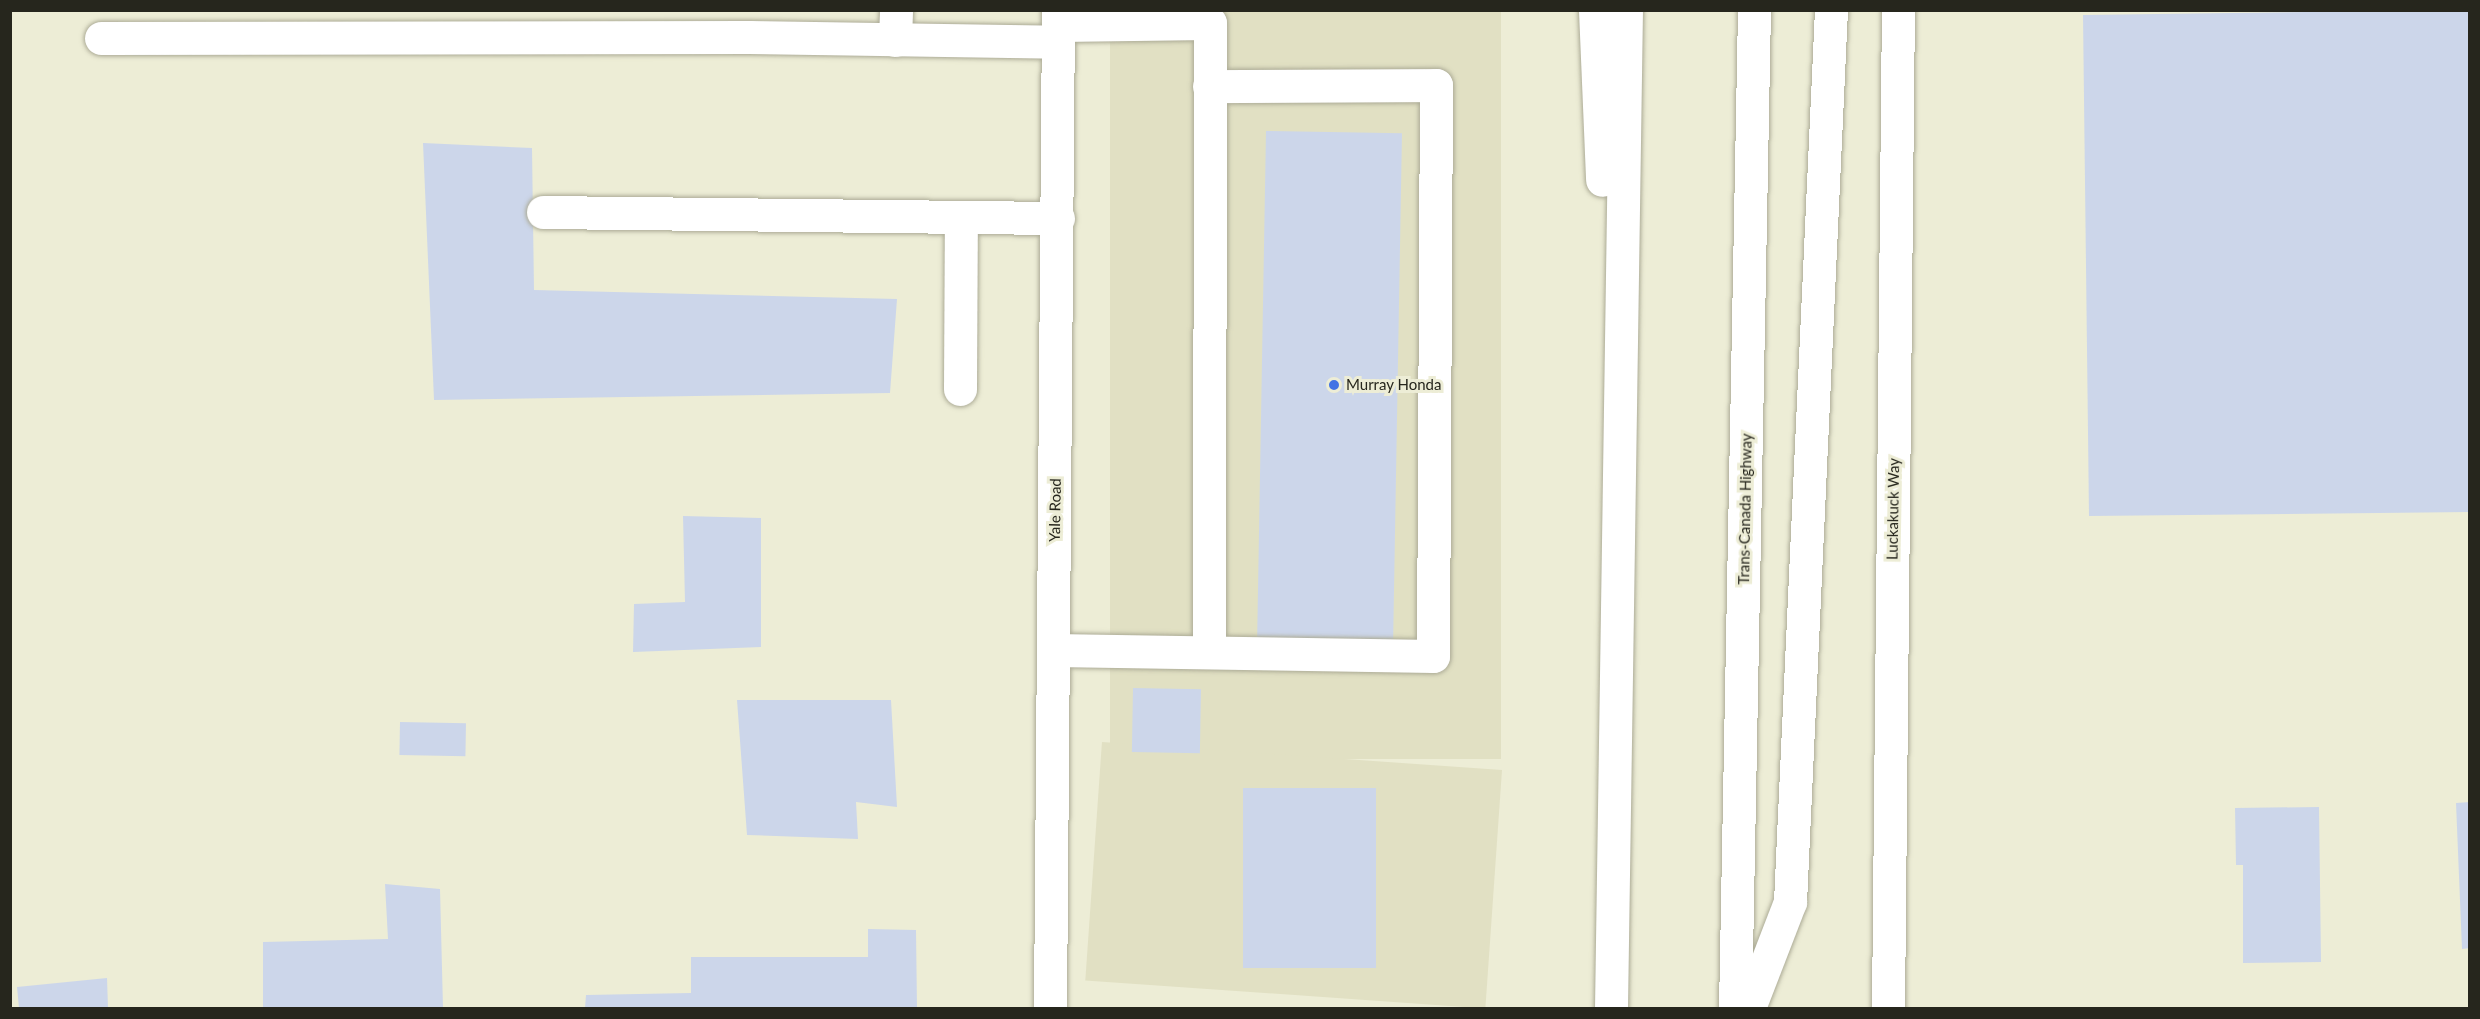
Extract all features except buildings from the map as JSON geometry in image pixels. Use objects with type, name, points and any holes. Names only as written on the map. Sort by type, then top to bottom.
[{"type":"main road","points":[[1595,10],[1616,525]]},
{"type":"main road","points":[[1611,1008],[1616,525],[1626,10]]},
{"type":"main road","name":"Trans-Canada Highway","points":[[1735,1008],[1754,10]]},
{"type":"main road","points":[[1749,1008],[1790,902],[1832,10]]},
{"type":"main road","name":"Luckakuck Way","points":[[1888,1008],[1898,10]]},
{"type":"main road","points":[[101,38],[749,24],[1058,26],[1210,16],[1209,651]]},
{"type":"main road","name":"Yale Road","points":[[1050,1008],[1058,26]]},
{"type":"main road","points":[[1054,650],[1433,656],[1436,84],[1209,86]]},
{"type":"main road","points":[[543,213],[1058,218]]},
{"type":"main road","points":[[960,388],[961,218]]},
{"type":"shaded area","points":[[1110,11],[1501,11],[1501,759],[1110,759]]},
{"type":"shaded area","points":[[1102,742],[1502,770],[1485,1008],[1085,980]]},
{"type":"place","name":"Murray Honda","points":[[1334,385]]}]
